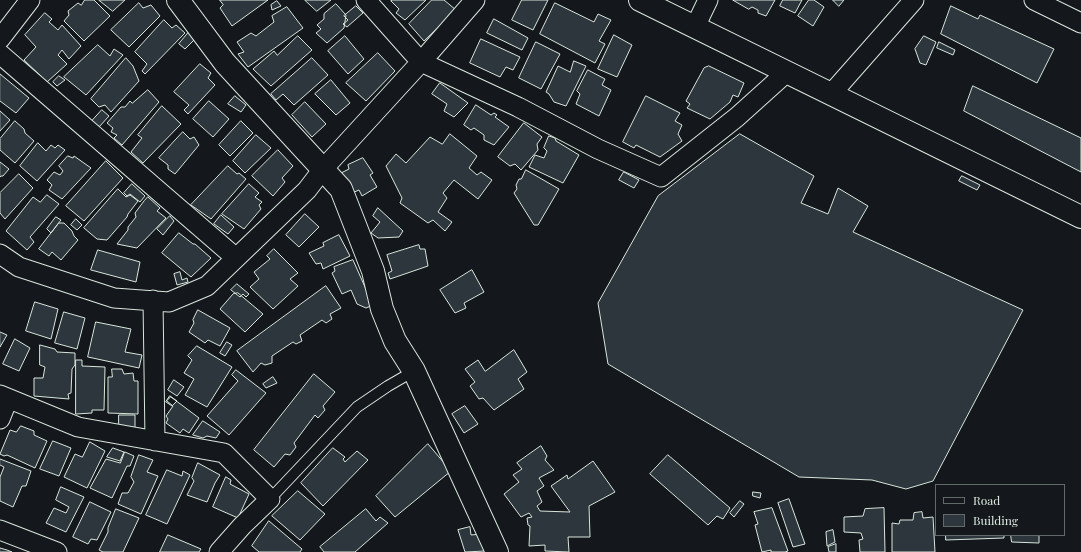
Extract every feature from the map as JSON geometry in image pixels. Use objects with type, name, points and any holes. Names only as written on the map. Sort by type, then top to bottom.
[{"type":"street","points":[[0,39],[30,0]]},
{"type":"street","points":[[178,0],[224,63],[340,189],[373,271],[382,309],[395,341],[414,371],[497,552]]},
{"type":"street","points":[[366,0],[421,62],[518,107],[598,149],[661,177],[737,117],[787,72]]},
{"type":"street","points":[[0,254],[18,267],[114,298],[169,302],[207,286],[307,190],[323,169],[421,62],[475,0]]},
{"type":"street","points":[[640,0],[832,93],[1081,217]]},
{"type":"street","points":[[695,27],[708,0]]},
{"type":"street","points":[[1034,0],[1081,22]]},
{"type":"street","points":[[832,93],[906,3]]},
{"type":"street","points":[[0,54],[236,258]]},
{"type":"street","points":[[153,300],[155,441]]},
{"type":"street","points":[[0,419],[4,397],[78,427],[224,453],[270,499],[242,526],[219,552]]},
{"type":"street","points":[[0,530],[57,552]]},
{"type":"lane","points":[[270,499],[357,407],[388,386],[414,371]]},
{"type":"building","points":[[85,0],[94,0],[110,16],[84,41],[64,21],[69,15],[68,11],[78,3],[81,5]]},
{"type":"building","points":[[99,0],[125,0],[113,11]]},
{"type":"building","points":[[220,0],[268,0],[232,26],[220,8],[223,5]]},
{"type":"building","points":[[305,0],[331,0],[317,11]]},
{"type":"building","points":[[426,0],[405,20],[396,13],[399,9],[391,1]]},
{"type":"building","points":[[432,0],[444,0],[456,10],[424,41],[409,24]]},
{"type":"building","points":[[522,0],[548,0],[533,30],[512,20]]},
{"type":"building","points":[[733,0],[775,0],[766,16],[758,13],[758,10],[752,7],[749,9]]},
{"type":"building","points":[[783,0],[802,0],[795,13],[780,6]]},
{"type":"building","points":[[809,0],[814,0],[824,7],[813,26],[798,16]]},
{"type":"building","points":[[833,0],[844,0],[839,6]]},
{"type":"building","points":[[277,1],[281,6],[272,10],[271,5]]},
{"type":"building","points":[[139,3],[143,8],[151,5],[160,16],[129,47],[111,30]]},
{"type":"building","points":[[555,3],[594,22],[598,14],[611,20],[599,41],[605,44],[595,63],[540,34]]},
{"type":"building","points":[[336,4],[346,15],[344,28],[327,43],[316,33],[321,29],[317,25],[324,19],[324,14]]},
{"type":"building","points":[[356,6],[363,13],[347,27],[343,24],[348,20],[344,16]]},
{"type":"building","points":[[951,6],[978,19],[980,15],[1054,49],[1037,83],[941,34]]},
{"type":"building","points":[[287,7],[303,28],[248,67],[238,54],[244,52],[237,42],[251,33],[256,36],[274,22],[272,16]]},
{"type":"building","points":[[45,13],[52,19],[49,22],[58,30],[62,25],[81,46],[69,59],[62,50],[58,55],[67,64],[47,82],[24,60],[36,47],[25,35]]},
{"type":"building","points":[[494,19],[528,38],[522,50],[487,33]]},
{"type":"building","points":[[164,20],[172,28],[176,25],[185,33],[145,74],[142,71],[147,64],[135,52]]},
{"type":"building","points":[[189,32],[196,38],[185,49],[179,44]]},
{"type":"building","points":[[614,35],[632,45],[617,77],[598,69]]},
{"type":"building","points":[[298,36],[312,50],[271,86],[253,69],[274,51],[277,55]]},
{"type":"building","points":[[345,36],[364,59],[348,74],[328,51]]},
{"type":"building","points":[[924,36],[936,42],[926,65],[920,63],[915,49]]},
{"type":"building","points":[[481,39],[520,57],[513,70],[506,67],[500,77],[470,63]]},
{"type":"building","points":[[536,42],[560,54],[541,89],[519,78]]},
{"type":"building","points":[[939,42],[955,50],[953,55],[937,48]]},
{"type":"building","points":[[98,45],[110,56],[114,49],[123,55],[86,95],[64,77]]},
{"type":"building","points":[[378,53],[395,71],[366,101],[346,83]]},
{"type":"building","points":[[126,58],[133,66],[139,81],[111,112],[105,105],[99,107],[91,99]]},
{"type":"building","points":[[312,58],[328,75],[294,105],[283,94],[276,100],[271,94]]},
{"type":"building","points":[[574,61],[586,66],[566,106],[554,102],[546,92],[558,66],[570,72]]},
{"type":"building","points":[[200,64],[211,73],[208,78],[215,85],[188,114],[184,110],[189,105],[174,92]]},
{"type":"building","points":[[709,66],[744,83],[738,97],[733,95],[730,102],[710,119],[687,108],[690,104],[686,101],[704,68]]},
{"type":"building","points":[[588,70],[605,79],[602,85],[611,90],[599,116],[576,104],[580,94],[577,91]]},
{"type":"building","points":[[0,74],[29,98],[16,113],[0,101]]},
{"type":"building","points":[[59,76],[65,80],[57,86],[53,82]]},
{"type":"building","points":[[331,80],[350,103],[336,115],[315,94]]},
{"type":"building","points":[[440,83],[468,103],[454,117],[444,111],[447,104],[432,94]]},
{"type":"building","points":[[973,86],[1081,138],[1081,172],[964,111]]},
{"type":"building","points":[[148,90],[159,102],[122,145],[114,138],[117,135],[111,132],[113,128],[107,123],[121,107],[125,107],[130,101],[132,103]]},
{"type":"building","points":[[235,96],[246,105],[241,112],[228,104]]},
{"type":"building","points":[[646,96],[680,113],[675,121],[682,125],[678,134],[682,141],[660,157],[636,145],[634,148],[623,142]]},
{"type":"building","points":[[209,101],[229,119],[213,137],[193,119]]},
{"type":"building","points":[[305,102],[326,124],[312,137],[292,115]]},
{"type":"building","points":[[476,105],[491,115],[494,113],[497,115],[495,117],[509,127],[494,145],[484,140],[484,135],[474,128],[471,130],[464,125]]},
{"type":"building","points":[[162,106],[181,124],[143,163],[131,152],[142,138],[138,135]]},
{"type":"building","points":[[102,110],[109,116],[99,127],[92,121]]},
{"type":"building","points":[[0,111],[10,120],[0,131]]},
{"type":"building","points":[[15,121],[34,141],[15,163],[0,150],[0,139]]},
{"type":"building","points":[[241,121],[253,133],[230,156],[219,145]]},
{"type":"building","points":[[524,123],[542,137],[537,144],[538,150],[521,170],[515,164],[510,166],[498,157]]},
{"type":"building","points":[[183,132],[190,139],[194,137],[199,145],[175,174],[168,169],[168,165],[159,158]]},
{"type":"building","points":[[450,134],[477,156],[469,168],[477,175],[481,172],[492,180],[478,199],[454,180],[443,193],[447,198],[438,212],[452,222],[445,231],[433,220],[428,223],[400,203],[402,198],[386,166],[396,154],[406,163],[430,137],[442,144]]},
{"type":"building","points":[[740,134],[814,176],[801,203],[828,214],[838,188],[868,206],[853,232],[1023,310],[933,481],[906,489],[872,480],[799,477],[608,364],[598,303],[658,196]]},
{"type":"building","points":[[256,135],[271,148],[245,173],[233,161]]},
{"type":"building","points":[[549,136],[555,138],[556,141],[579,155],[563,183],[529,167],[535,155],[544,158],[547,151],[544,148]]},
{"type":"building","points":[[38,143],[46,151],[51,145],[55,148],[58,145],[65,150],[37,181],[20,166]]},
{"type":"building","points":[[278,150],[293,166],[282,178],[285,182],[273,196],[252,176]]},
{"type":"building","points":[[68,156],[73,158],[74,156],[91,168],[62,199],[49,190],[52,185],[47,180],[54,172],[60,175],[63,171],[59,166]]},
{"type":"building","points":[[363,158],[373,173],[370,175],[377,187],[362,196],[359,190],[352,193],[341,173],[349,169],[348,165]]},
{"type":"building","points":[[106,161],[123,178],[84,221],[66,206]]},
{"type":"building","points":[[0,162],[9,169],[3,176],[0,177]]},
{"type":"building","points":[[228,166],[237,174],[239,173],[246,179],[211,219],[191,205]]},
{"type":"building","points":[[526,170],[559,189],[538,225],[534,225],[514,193],[517,189],[516,185],[519,179],[521,179]]},
{"type":"building","points":[[624,172],[639,180],[634,188],[619,180]]},
{"type":"building","points":[[19,174],[33,188],[5,219],[0,213],[0,193]]},
{"type":"building","points":[[962,176],[980,185],[977,190],[959,181]]},
{"type":"building","points":[[132,184],[145,196],[140,202],[130,194],[127,196],[124,193]]},
{"type":"building","points":[[249,184],[259,193],[255,197],[262,202],[259,205],[261,209],[244,229],[222,214]]},
{"type":"building","points":[[118,189],[126,197],[130,195],[138,201],[127,217],[107,240],[97,239],[84,228]]},
{"type":"building","points":[[47,195],[59,204],[30,237],[34,242],[27,250],[6,231],[33,197],[40,202]]},
{"type":"building","points":[[148,197],[160,208],[157,211],[166,218],[137,248],[117,244],[136,217],[135,213]]},
{"type":"building","points":[[378,208],[403,231],[399,237],[378,238],[371,233],[380,222],[373,216]]},
{"type":"building","points":[[305,214],[319,227],[299,247],[286,235]]},
{"type":"building","points":[[221,215],[234,227],[228,234],[214,224]]},
{"type":"building","points":[[170,216],[174,221],[163,235],[157,229]]},
{"type":"building","points":[[56,217],[61,220],[51,233],[47,229]]},
{"type":"building","points":[[76,219],[82,225],[77,230],[71,225]]},
{"type":"building","points":[[59,223],[64,223],[78,240],[61,260],[52,252],[49,256],[39,249]]},
{"type":"building","points":[[179,233],[211,258],[191,277],[162,253]]},
{"type":"building","points":[[339,235],[350,256],[323,269],[321,263],[316,264],[309,253],[324,246],[323,243]]},
{"type":"building","points":[[419,245],[420,249],[425,249],[428,266],[390,279],[388,273],[392,271],[387,255]]},
{"type":"building","points":[[274,249],[298,273],[290,279],[298,286],[273,309],[250,287],[259,279],[254,272],[270,259],[267,256]]},
{"type":"building","points":[[98,250],[140,262],[136,282],[91,270]]},
{"type":"building","points":[[353,260],[373,305],[366,308],[357,304],[351,290],[342,294],[332,273],[335,271],[334,267]]},
{"type":"building","points":[[472,270],[484,292],[464,303],[466,308],[455,313],[440,290]]},
{"type":"building","points":[[180,272],[182,280],[187,278],[188,282],[177,285],[174,274]]},
{"type":"building","points":[[237,284],[249,294],[246,297],[243,294],[240,297],[231,290]]},
{"type":"building","points":[[326,286],[341,308],[330,314],[332,319],[326,323],[322,320],[300,335],[302,341],[296,344],[293,342],[272,356],[272,363],[265,365],[261,363],[253,372],[237,351]]},
{"type":"building","points":[[238,293],[263,314],[245,332],[220,309],[233,294]]},
{"type":"building","points":[[35,302],[58,309],[51,339],[26,331]]},
{"type":"building","points":[[198,310],[230,328],[220,346],[208,340],[205,343],[189,332],[194,323],[193,320]]},
{"type":"building","points":[[64,312],[85,318],[77,349],[55,343]]},
{"type":"building","points":[[96,322],[131,329],[125,352],[142,355],[139,368],[88,357]]},
{"type":"building","points":[[0,332],[7,335],[0,347]]},
{"type":"building","points":[[15,339],[30,348],[19,371],[3,364]]},
{"type":"building","points":[[227,342],[232,345],[225,356],[220,353]]},
{"type":"building","points":[[40,345],[55,349],[57,352],[75,353],[75,365],[72,369],[71,393],[68,394],[69,399],[34,396],[34,378],[43,378],[45,367],[40,365]]},
{"type":"building","points":[[197,346],[232,367],[207,407],[185,395],[194,379],[184,373],[192,360],[188,356]]},
{"type":"building","points":[[514,350],[527,372],[518,379],[524,389],[494,410],[483,398],[479,399],[470,386],[475,382],[465,369],[478,360],[485,371]]},
{"type":"building","points":[[76,360],[82,360],[82,366],[105,367],[104,410],[92,410],[92,413],[76,414]]},
{"type":"building","points":[[112,369],[122,369],[124,374],[133,373],[134,381],[138,381],[138,414],[108,413],[108,377],[112,377]]},
{"type":"building","points":[[236,370],[266,393],[229,435],[207,416],[238,381],[232,375]]},
{"type":"building","points":[[314,374],[335,392],[323,406],[325,410],[318,418],[315,415],[294,443],[296,447],[290,455],[285,454],[274,467],[254,450]]},
{"type":"building","points":[[273,377],[277,383],[266,388],[263,384]]},
{"type":"building","points":[[174,380],[184,387],[177,396],[168,390]]},
{"type":"building","points":[[170,396],[177,401],[172,406],[166,402]]},
{"type":"building","points":[[171,397],[199,418],[189,433],[183,429],[180,433],[166,423],[168,419],[166,416],[173,406],[167,401]]},
{"type":"building","points":[[465,406],[478,424],[464,433],[452,414]]},
{"type":"building","points":[[119,415],[135,415],[135,429],[119,426]]},
{"type":"building","points":[[203,421],[220,432],[216,438],[207,436],[203,438],[193,435]]},
{"type":"building","points":[[21,426],[34,431],[34,435],[47,441],[35,468],[7,455],[4,456],[0,454],[10,430],[16,432]]},
{"type":"building","points":[[53,441],[71,448],[59,476],[40,469]]},
{"type":"building","points":[[90,442],[105,451],[87,488],[64,477],[75,454],[82,457]]},
{"type":"building","points":[[428,444],[451,471],[395,517],[376,496]]},
{"type":"building","points":[[541,446],[547,456],[545,460],[554,470],[539,478],[544,486],[537,491],[542,502],[537,506],[540,511],[570,512],[551,486],[567,475],[568,479],[593,461],[615,492],[589,506],[590,537],[568,537],[569,552],[545,551],[545,545],[529,546],[530,526],[528,525],[527,518],[532,517],[529,513],[521,517],[504,494],[519,482],[513,475],[522,469],[517,463]]},
{"type":"building","points":[[113,448],[124,452],[120,461],[107,457]]},
{"type":"building","points":[[333,448],[345,457],[343,459],[345,462],[357,451],[368,460],[323,506],[301,483]]},
{"type":"building","points":[[125,452],[134,456],[130,466],[127,466],[112,498],[90,488],[106,459],[120,463]]},
{"type":"building","points":[[139,455],[153,460],[147,472],[158,476],[141,514],[118,504],[122,493],[128,493],[134,482],[131,477]]},
{"type":"building","points":[[668,455],[730,508],[723,519],[717,516],[708,525],[650,474]]},
{"type":"building","points":[[0,459],[31,471],[26,486],[22,486],[13,507],[0,501],[0,477],[4,467],[0,465]]},
{"type":"building","points":[[198,463],[220,475],[207,502],[187,495],[194,481],[192,478]]},
{"type":"building","points":[[167,470],[182,476],[183,471],[190,475],[167,524],[146,515]]},
{"type":"building","points":[[226,477],[231,480],[230,484],[249,494],[238,518],[213,507]]},
{"type":"building","points":[[61,487],[84,497],[66,532],[46,523],[54,508],[66,513],[69,507],[56,500]]},
{"type":"building","points":[[298,491],[325,514],[300,540],[272,516]]},
{"type":"building","points":[[753,492],[761,493],[760,498],[753,496]]},
{"type":"building","points":[[789,499],[805,544],[793,547],[778,503]]},
{"type":"building","points":[[740,501],[744,504],[734,517],[730,513]]},
{"type":"building","points":[[90,502],[111,512],[97,540],[91,539],[88,544],[73,537]]},
{"type":"building","points":[[772,508],[788,551],[785,552],[771,552],[771,550],[762,552],[755,525],[758,524],[754,512]]},
{"type":"building","points":[[884,508],[885,552],[860,552],[859,540],[863,539],[861,533],[844,532],[844,517],[863,516],[865,509]]},
{"type":"building","points":[[116,509],[139,518],[123,552],[103,552],[99,550],[108,532],[108,528]]},
{"type":"building","points":[[366,509],[376,521],[380,517],[388,523],[355,552],[324,552],[320,547]]},
{"type":"building","points":[[922,512],[923,518],[933,517],[935,552],[892,552],[892,523],[899,524],[900,520],[913,520],[914,513]]},
{"type":"building","points":[[269,521],[302,549],[300,552],[259,552],[252,546]]},
{"type":"building","points":[[470,527],[471,535],[481,534],[485,551],[465,552],[458,530]]},
{"type":"building","points":[[833,530],[835,542],[827,546],[826,532]]},
{"type":"building","points":[[168,535],[201,549],[199,552],[160,552]]},
{"type":"building","points":[[946,536],[1004,536],[1004,538],[946,540]]},
{"type":"building","points":[[1011,536],[1039,536],[1039,543],[1012,542]]},
{"type":"building","points":[[836,544],[836,552],[829,552],[828,547]]},
{"type":"building","points":[[0,548],[7,550],[12,552],[0,552]]}]
